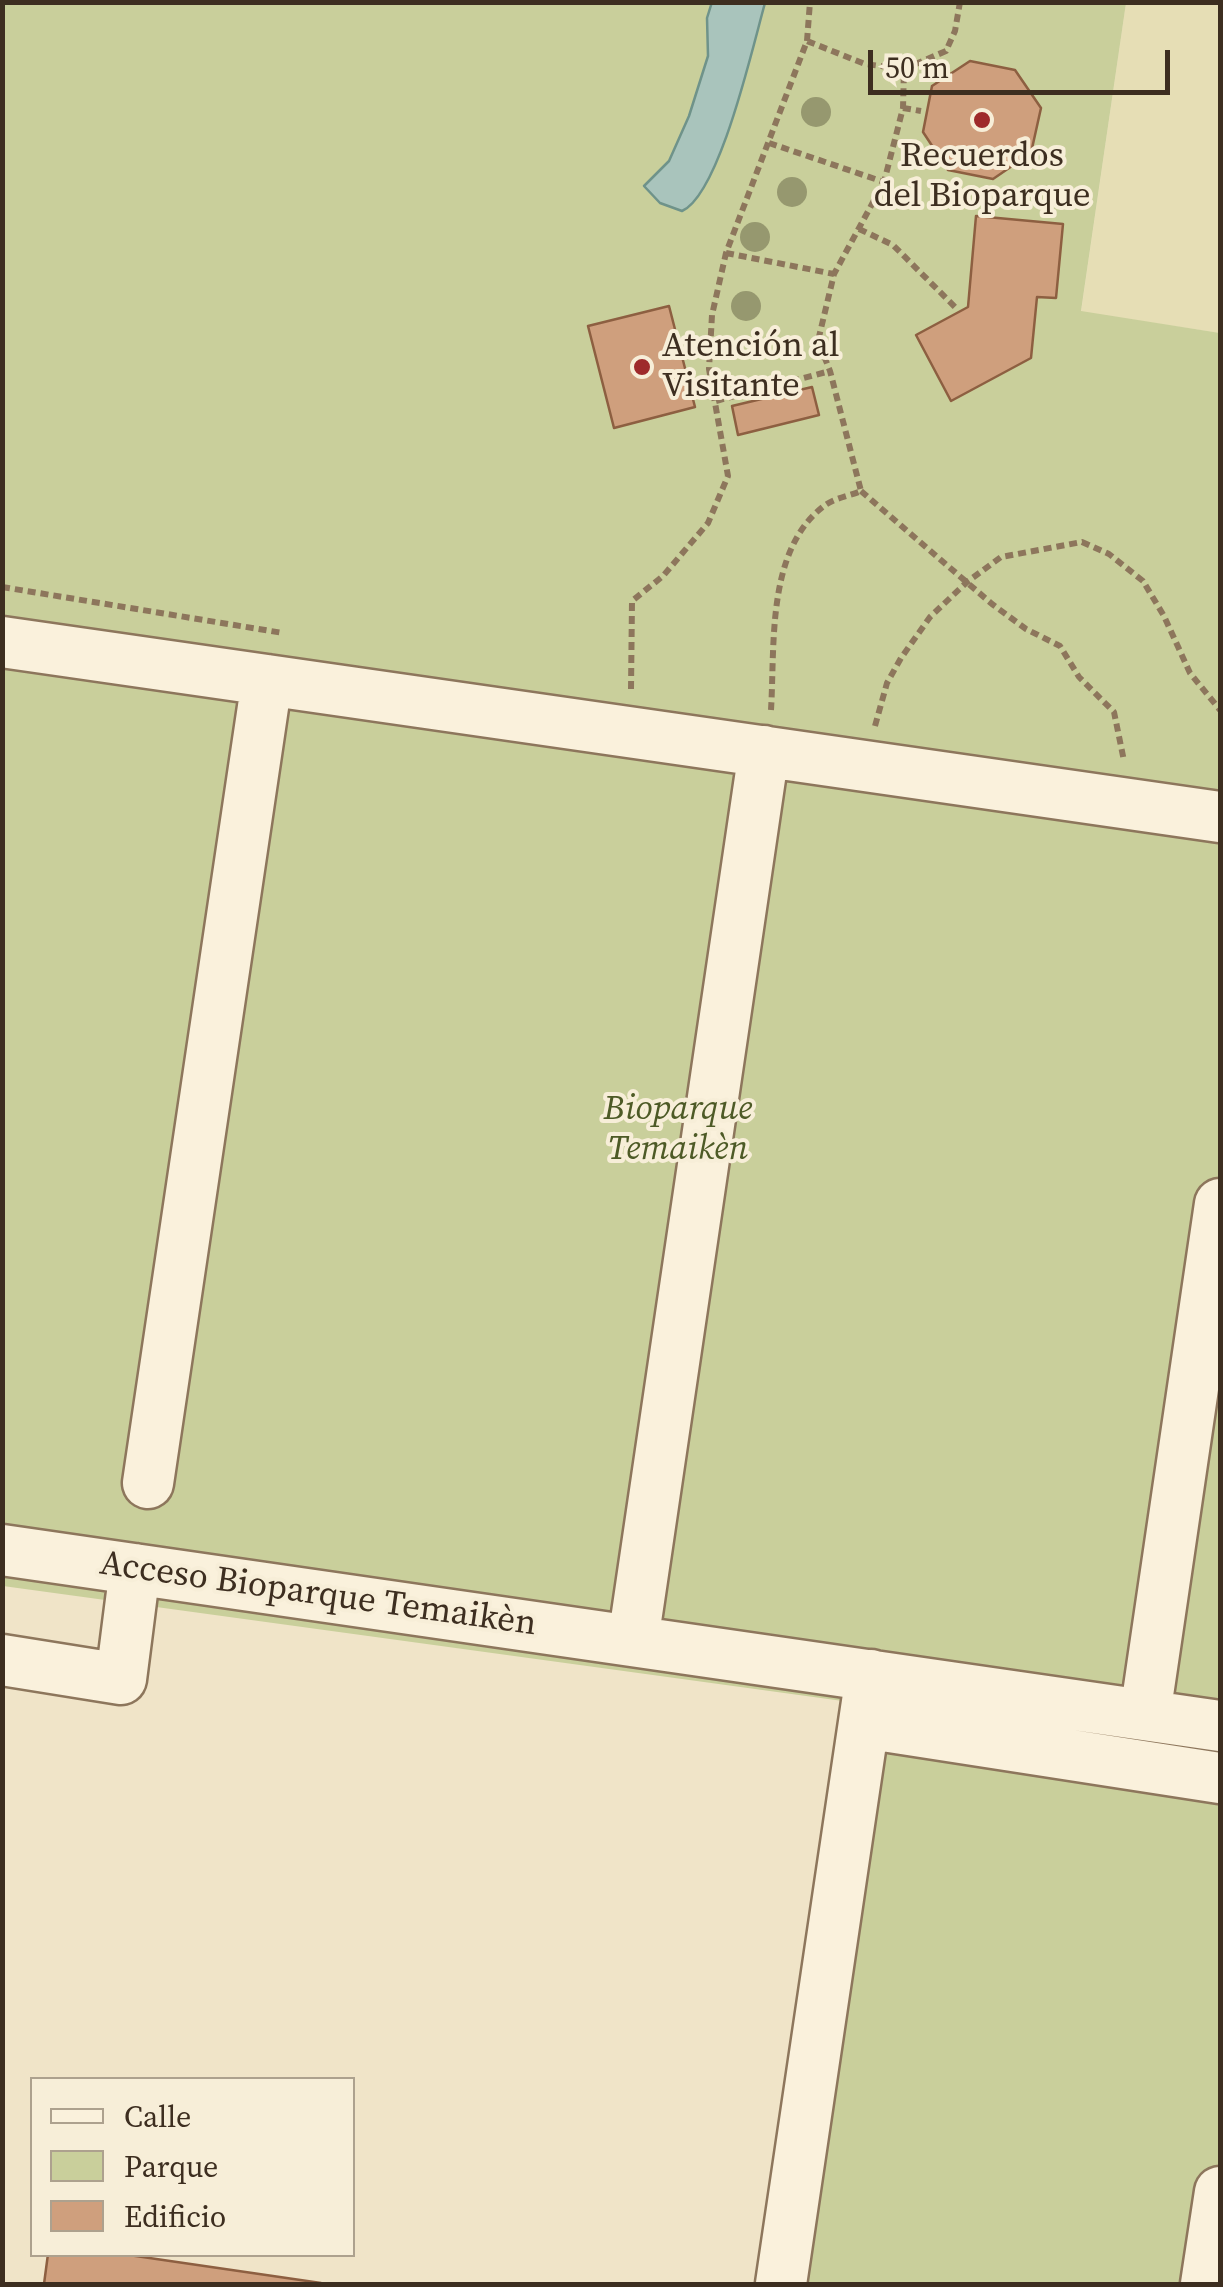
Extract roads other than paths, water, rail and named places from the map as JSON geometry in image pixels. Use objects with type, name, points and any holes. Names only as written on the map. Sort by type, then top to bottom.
[{"type":"lane","points":[[2,642],[1220,817]]},
{"type":"lane","points":[[148,1483],[267,680]]},
{"type":"lane","points":[[633,1641],[764,751]]},
{"type":"lane","points":[[1145,1715],[1220,1204]]},
{"type":"lane","name":"Acceso Bioparque Temaikèn","points":[[2,1550],[1220,1726]]},
{"type":"lane","points":[[2,1660],[121,1679],[135,1569]]},
{"type":"lane","points":[[781,2284],[871,1675]]},
{"type":"lane","points":[[864,1723],[1220,1778]]},
{"type":"lane","points":[[1206,2284],[1220,2192]]},
{"type":"water","points":[[712,2],[765,3],[722,149],[696,199],[682,211],[660,203],[644,186],[669,161],[689,116],[708,56],[707,18]]},
{"type":"place","name":"Recuerdos del Bioparque","points":[[982,120]]},
{"type":"place","name":"Atención al Visitante","points":[[642,367]]},
{"type":"park label","name":"Bioparque Temaikèn","points":[[678,1130]]}]
